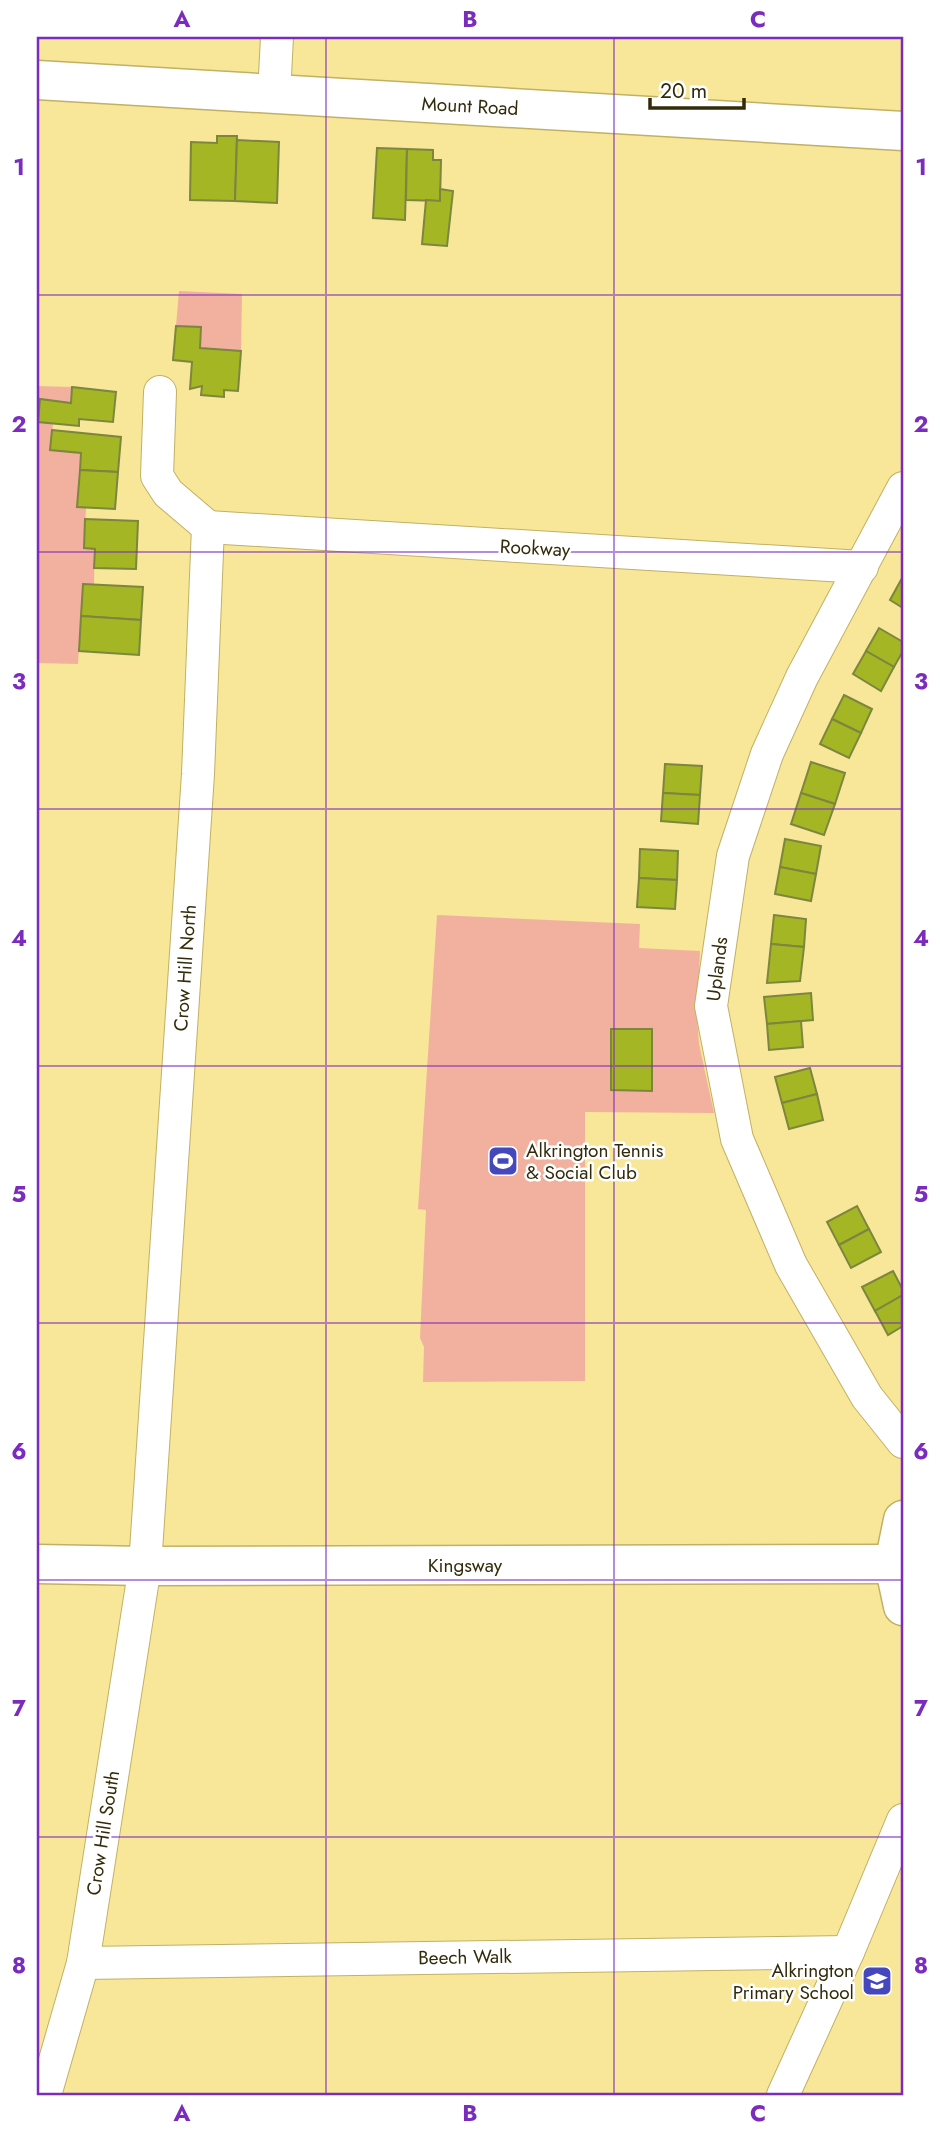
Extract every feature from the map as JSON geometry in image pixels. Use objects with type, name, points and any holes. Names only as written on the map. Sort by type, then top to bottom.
[{"type":"street","points":[[274,94],[277,37]]},
{"type":"street","name":"Mount Road","points":[[37,80],[903,131]]},
{"type":"street","points":[[160,391],[157,476],[168,493],[208,527]]},
{"type":"street","name":"Uplands","points":[[903,488],[802,677],[767,754],[733,856],[711,1006],[737,1139],[791,1265],[867,1397],[903,1442]]},
{"type":"street","name":"Rookway","points":[[208,527],[862,567]]},
{"type":"street","name":"Crow Hill North","points":[[145,1566],[198,775],[208,527]]},
{"type":"street","points":[[903,1520],[894,1564],[903,1606]]},
{"type":"street","name":"Kingsway","points":[[37,1564],[894,1564]]},
{"type":"street","name":"Crow Hill South","points":[[45,2095],[83,1963],[145,1566]]},
{"type":"street","points":[[783,2095],[848,1952],[903,1820]]},
{"type":"street","name":"Beech Walk","points":[[83,1963],[848,1952]]},
{"type":"shaded area","points":[[179,291],[242,294],[241,351],[200,348],[201,327],[176,326]]},
{"type":"shaded area","points":[[37,386],[72,387],[71,403],[40,400],[38,422],[53,423],[51,450],[81,453],[77,507],[86,508],[84,548],[95,549],[94,584],[83,584],[78,664],[37,663]]},
{"type":"shaded area","name":"Alkrington Tennis & Social Club","points":[[437,915],[640,924],[639,948],[700,951],[697,1016],[699,1044],[714,1113],[585,1112],[585,1381],[423,1382],[424,1347],[420,1338],[426,1210],[418,1209]]},
{"type":"building","points":[[217,136],[237,136],[235,201],[190,200],[191,142],[217,143]]},
{"type":"building","points":[[237,140],[279,142],[277,203],[235,201]]},
{"type":"building","points":[[377,148],[407,149],[405,220],[373,218]]},
{"type":"building","points":[[407,149],[433,150],[433,160],[441,160],[440,201],[406,200]]},
{"type":"building","points":[[440,189],[453,191],[447,246],[422,244],[426,200],[440,201]]},
{"type":"building","points":[[176,326],[201,327],[200,348],[241,351],[238,391],[224,390],[224,397],[201,395],[202,386],[190,389],[192,362],[173,360]]},
{"type":"building","points":[[72,387],[116,392],[113,422],[79,419],[79,426],[38,422],[40,399],[71,403]]},
{"type":"building","points":[[52,430],[121,437],[118,472],[80,470],[81,453],[50,450]]},
{"type":"building","points":[[80,470],[118,472],[115,509],[77,507]]},
{"type":"building","points":[[85,519],[138,521],[136,569],[94,568],[95,549],[84,548]]},
{"type":"building","points":[[901,580],[903,582],[903,608],[890,600]]},
{"type":"building","points":[[83,584],[143,587],[141,620],[81,616]]},
{"type":"building","points":[[81,616],[141,620],[139,655],[79,651]]},
{"type":"building","points":[[879,628],[903,642],[903,651],[894,667],[866,651]]},
{"type":"building","points":[[866,651],[894,667],[881,691],[853,674]]},
{"type":"building","points":[[844,695],[872,709],[861,733],[832,719]]},
{"type":"building","points":[[832,719],[861,733],[849,758],[820,744]]},
{"type":"building","points":[[811,762],[845,773],[835,804],[801,793]]},
{"type":"building","points":[[665,764],[702,766],[700,795],[663,793]]},
{"type":"building","points":[[663,793],[700,795],[698,824],[661,821]]},
{"type":"building","points":[[801,793],[835,804],[824,835],[791,824]]},
{"type":"building","points":[[785,839],[821,846],[816,874],[780,867]]},
{"type":"building","points":[[640,849],[678,851],[677,880],[639,878]]},
{"type":"building","points":[[780,867],[816,874],[811,901],[775,894]]},
{"type":"building","points":[[639,878],[677,880],[675,909],[637,907]]},
{"type":"building","points":[[774,915],[806,919],[804,947],[771,944]]},
{"type":"building","points":[[771,944],[804,947],[800,981],[767,983]]},
{"type":"building","points":[[811,993],[813,1020],[767,1024],[764,997]]},
{"type":"building","points":[[801,1021],[803,1047],[769,1050],[767,1024]]},
{"type":"building","name":"Alkrington Tennis & Social Club","points":[[611,1029],[652,1029],[652,1091],[611,1090]]},
{"type":"building","points":[[810,1068],[817,1094],[782,1103],[775,1077]]},
{"type":"building","points":[[817,1094],[823,1120],[789,1129],[782,1103]]},
{"type":"building","points":[[857,1206],[869,1229],[839,1245],[827,1222]]},
{"type":"building","points":[[869,1229],[881,1252],[851,1268],[839,1245]]},
{"type":"building","points":[[893,1271],[903,1295],[875,1311],[862,1287]]},
{"type":"building","points":[[903,1295],[903,1326],[888,1335],[875,1311]]},
{"type":"place","name":"Alkrington Tennis & Social Club","points":[[503,1161]]},
{"type":"place","name":"Alkrington Primary School","points":[[877,1981]]}]
